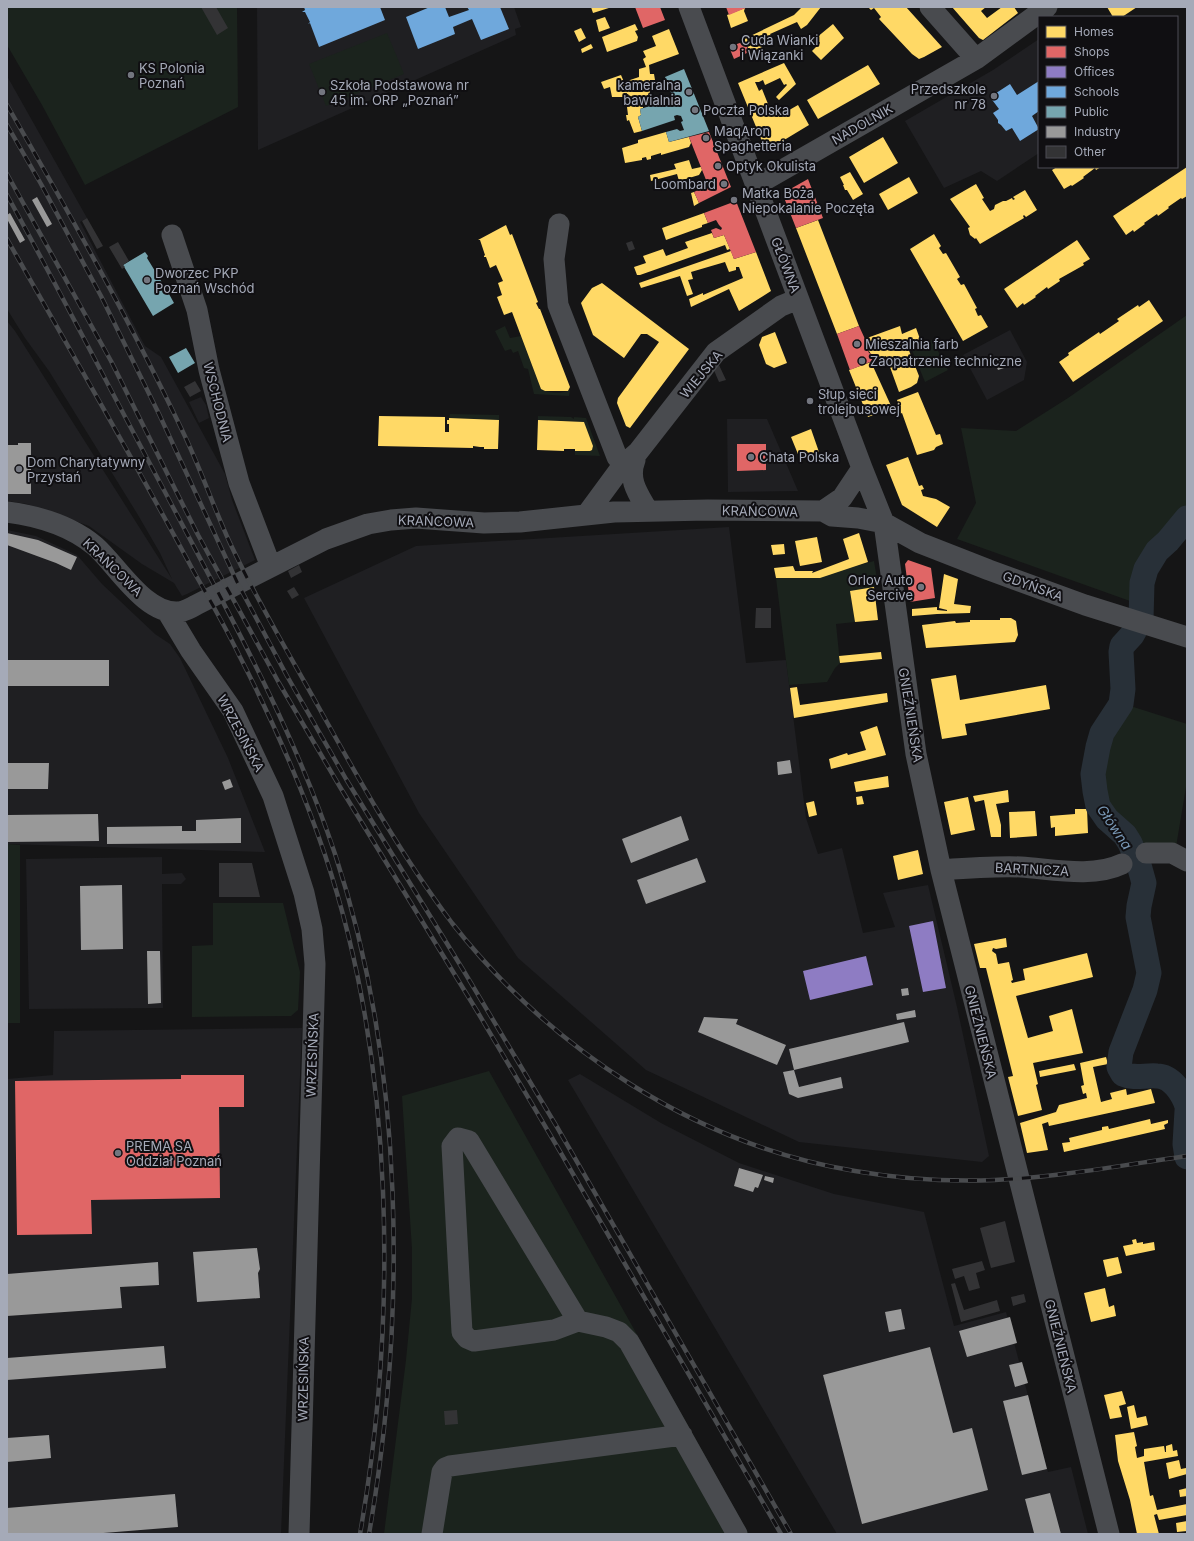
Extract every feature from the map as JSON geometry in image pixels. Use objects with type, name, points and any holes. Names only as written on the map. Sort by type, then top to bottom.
[{"type":"street","name":"GŁÓWNA","points":[[689,7],[798,299],[884,523]]},
{"type":"street","points":[[930,7],[976,58]]},
{"type":"street","name":"NADOLNIK","points":[[756,185],[976,58],[1047,7]]},
{"type":"street","points":[[559,224],[554,259],[558,305],[616,457],[631,464],[635,488],[648,511]]},
{"type":"street","name":"WSCHODNIA","points":[[172,235],[197,310],[209,370],[239,483],[271,567]]},
{"type":"street","name":"WIEJSKA","points":[[586,514],[631,464],[716,352],[781,306],[798,299]]},
{"type":"street","points":[[823,511],[842,498],[862,468]]},
{"type":"street","points":[[842,498],[865,503],[876,512],[884,523]]},
{"type":"street","name":"KRAŃCOWA","points":[[7,512],[43,519],[72,530],[94,545],[146,600],[158,608],[177,612],[186,610],[309,547],[344,531],[368,524],[391,520],[416,518],[484,523],[506,523],[538,521],[586,514],[648,511],[823,511],[832,516],[858,518],[884,523]]},
{"type":"street","name":"GDYŃSKA","points":[[884,523],[911,538],[943,552],[1058,596],[1187,637]]},
{"type":"street","name":"GNIEŹNIEŃSKA","points":[[884,523],[916,754],[941,870],[1109,1534]]},
{"type":"street","name":"WRZESIŃSKA","points":[[167,611],[191,651],[232,711],[273,796],[304,894],[312,929],[315,964],[299,1534]]},
{"type":"street","points":[[1146,853],[1172,853],[1187,861]]},
{"type":"street","name":"BARTNICZA","points":[[941,870],[987,867],[1084,871],[1116,867],[1122,864]]},
{"type":"street","points":[[578,1321],[469,1141],[458,1138],[452,1146],[462,1332],[467,1338],[474,1341],[554,1330],[578,1321],[606,1327],[619,1332],[629,1342],[737,1534]]},
{"type":"street","points":[[432,1534],[442,1472],[445,1468],[450,1466],[682,1435]]},
{"type":"shaded area","name":"KS Polonia Poznań","points":[[7,7],[237,7],[238,107],[85,185],[42,105],[7,45]]},
{"type":"shaded area","name":"Szkoła Podstawowa nr 45 im. ORP „Poznań”","points":[[257,7],[514,7],[521,27],[515,29],[516,35],[258,150]]},
{"type":"shaded area","points":[[387,33],[404,74],[326,106],[309,64]]},
{"type":"shaded area","name":"Przedszkole nr 78","points":[[1038,40],[1038,154],[997,181],[981,171],[944,188],[905,121],[993,70]]},
{"type":"shaded area","points":[[7,76],[87,218],[80,222],[145,346],[161,357],[225,474],[232,500],[255,560],[182,596],[174,583],[142,564],[89,526],[27,504],[7,501],[7,321],[15,331],[172,579],[160,553],[138,515],[49,371],[25,338],[7,309]]},
{"type":"shaded area","points":[[1187,315],[1187,531],[1130,601],[957,539],[976,503],[961,428],[1016,431],[1068,398]]},
{"type":"shaded area","points":[[505,326],[510,338],[521,336],[541,389],[555,392],[570,390],[569,396],[534,394],[528,369],[524,368],[518,351],[513,353],[511,349],[505,351],[495,331]]},
{"type":"shaded area","points":[[1010,330],[1027,362],[1024,380],[987,400],[963,355]]},
{"type":"shaded area","points":[[932,340],[948,370],[925,382],[912,350]]},
{"type":"shaded area","points":[[201,397],[206,405],[209,418],[199,423],[189,402]]},
{"type":"shaded area","points":[[450,414],[499,415],[499,420],[449,418]]},
{"type":"shaded area","points":[[538,416],[571,417],[574,419],[574,417],[586,418],[600,456],[575,455],[575,451],[590,451],[593,448],[583,422],[538,420]]},
{"type":"shaded area","points":[[727,419],[767,419],[798,491],[728,492]]},
{"type":"shaded area","points":[[729,527],[746,663],[786,660],[806,818],[818,854],[842,848],[863,933],[895,927],[883,893],[928,885],[957,1007],[989,1156],[982,1162],[799,1142],[646,1070],[518,958],[419,813],[304,598],[416,546]]},
{"type":"shaded area","points":[[7,530],[36,536],[77,555],[102,584],[155,634],[170,644],[180,658],[228,758],[265,852],[7,844]]},
{"type":"shaded area","points":[[874,561],[877,579],[874,587],[850,591],[855,622],[836,624],[840,663],[835,668],[827,682],[789,685],[776,578],[828,574]]},
{"type":"shaded area","points":[[1124,704],[1187,724],[1187,781],[1176,847],[1136,846],[1123,828],[1110,817],[1105,801],[1103,752],[1110,732]]},
{"type":"shaded area","points":[[7,844],[20,845],[20,1023],[7,1023]]},
{"type":"shaded area","points":[[162,857],[162,874],[182,873],[186,879],[181,884],[162,884],[163,1008],[29,1009],[26,859]]},
{"type":"shaded area","points":[[213,903],[283,903],[300,972],[298,1010],[291,1016],[192,1017],[192,946],[213,945]]},
{"type":"shaded area","points":[[302,1028],[281,1534],[7,1534],[7,1079],[53,1075],[54,1031]]},
{"type":"shaded area","points":[[489,1071],[749,1534],[384,1534],[406,1360],[412,1298],[412,1249],[402,1096]]},
{"type":"shaded area","points":[[580,1074],[661,1123],[739,1163],[834,1194],[924,1212],[954,1326],[1006,1312],[1048,1472],[1071,1467],[1088,1534],[837,1534],[568,1080]]},
{"type":"building: Homes","points":[[591,7],[612,7],[593,13]]},
{"type":"building: Homes","points":[[802,7],[821,7],[807,25],[801,29],[797,22],[770,34],[774,42],[754,51],[752,48],[749,50],[744,39],[794,15]]},
{"type":"building: Homes","points":[[868,7],[906,7],[942,47],[919,59],[912,54],[879,19],[881,17],[874,8],[871,10]]},
{"type":"building: Homes","points":[[952,7],[986,7],[981,11],[987,18],[1002,7],[1014,7],[1018,13],[983,40],[979,38]]},
{"type":"building: Homes","points":[[1107,7],[1137,7],[1124,16],[1112,16]]},
{"type":"building: Homes","points":[[745,8],[744,11],[748,21],[731,28],[727,15]]},
{"type":"building: Homes","points":[[605,17],[610,28],[599,32],[596,20]]},
{"type":"building: Homes","points":[[635,24],[638,30],[635,31],[638,37],[637,41],[607,52],[602,37]]},
{"type":"building: Homes","points":[[833,24],[844,38],[821,60],[812,51],[820,43],[816,38]]},
{"type":"building: Homes","points":[[581,28],[586,38],[579,42],[574,31]]},
{"type":"building: Homes","points":[[669,29],[679,54],[649,65],[650,74],[654,74],[655,80],[650,80],[650,103],[643,103],[643,108],[640,109],[641,115],[638,117],[642,131],[634,133],[629,120],[627,121],[626,115],[628,115],[626,99],[629,95],[626,93],[623,97],[612,97],[610,87],[604,89],[601,82],[621,75],[624,82],[639,77],[639,69],[646,67],[643,59],[646,57],[643,51],[656,46],[652,36]]},
{"type":"building: Homes","points":[[591,44],[593,48],[582,53],[581,49]]},
{"type":"building: Homes","points":[[784,63],[796,84],[779,100],[776,97],[787,85],[784,85],[780,78],[765,85],[763,80],[755,82],[759,91],[762,89],[770,109],[773,107],[777,117],[798,105],[809,125],[766,151],[738,83]]},
{"type":"building: Homes","points":[[868,65],[880,84],[818,119],[807,100]]},
{"type":"building: Homes","points":[[666,132],[669,142],[689,137],[691,143],[689,147],[661,155],[661,153],[651,156],[651,159],[647,160],[646,157],[642,158],[642,160],[625,163],[622,148],[638,143],[638,140]]},
{"type":"building: Homes","points":[[883,137],[898,163],[864,183],[849,157]]},
{"type":"building: Homes","points":[[689,160],[692,169],[701,167],[702,170],[699,175],[679,181],[677,174],[651,181],[650,175],[676,169],[674,164]]},
{"type":"building: Homes","points":[[1187,167],[1187,196],[1182,199],[1181,198],[1158,216],[1157,214],[1134,232],[1133,230],[1126,235],[1113,216]]},
{"type":"building: Homes","points":[[1055,168],[1095,168],[1083,177],[1084,178],[1072,186],[1071,185],[1064,189],[1052,170]]},
{"type":"building: Homes","points":[[850,172],[863,194],[853,200],[847,190],[845,190],[840,177]]},
{"type":"building: Homes","points":[[909,177],[918,193],[888,210],[879,194]]},
{"type":"building: Homes","points":[[976,184],[984,198],[982,199],[990,211],[994,209],[995,205],[1003,201],[1012,198],[1013,200],[1015,199],[1013,197],[1025,190],[1037,210],[1026,217],[1024,215],[1024,218],[980,244],[976,238],[975,239],[970,235],[968,228],[970,227],[950,199]]},
{"type":"building: Homes","points":[[694,192],[699,203],[694,206],[691,193]]},
{"type":"building: Homes","points":[[704,213],[708,223],[702,225],[702,227],[666,240],[662,228]]},
{"type":"building: Homes","points":[[818,220],[859,326],[837,334],[796,228]]},
{"type":"building: Homes","points":[[506,225],[510,235],[512,234],[538,302],[536,303],[540,309],[570,387],[568,391],[545,391],[541,389],[512,312],[504,315],[497,297],[502,295],[498,283],[503,281],[496,265],[490,268],[486,257],[484,257],[485,255],[480,240],[478,240]]},
{"type":"building: Homes","points":[[712,233],[714,238],[724,235],[730,249],[727,250],[725,245],[637,275],[634,267],[646,263],[643,256],[663,249],[666,256],[688,248],[685,242]]},
{"type":"building: Homes","points":[[934,234],[941,246],[939,248],[943,254],[946,253],[960,277],[957,279],[961,285],[964,284],[977,308],[975,309],[978,316],[981,315],[988,327],[963,341],[910,249]]},
{"type":"building: Homes","points":[[1077,240],[1090,259],[1083,263],[1084,265],[1059,279],[1060,281],[1048,289],[1047,287],[1035,296],[1036,297],[1024,305],[1023,303],[1017,308],[1004,289]]},
{"type":"building: Homes","points":[[731,251],[734,259],[756,252],[771,291],[739,311],[729,289],[691,307],[689,299],[703,293],[703,295],[743,278],[739,267],[736,267],[736,270],[729,272],[725,262],[691,272],[693,279],[688,280],[693,294],[687,296],[680,276],[641,288],[639,283]]},
{"type":"building: Homes","points":[[602,283],[689,349],[630,428],[626,426],[617,403],[618,398],[659,342],[647,334],[641,334],[624,358],[593,335],[581,303],[592,288]]},
{"type":"building: Homes","points":[[1149,300],[1163,321],[1073,382],[1059,362],[1069,355],[1068,353],[1099,332],[1100,334],[1119,321],[1117,319],[1138,305],[1139,307]]},
{"type":"building: Homes","points":[[900,326],[902,334],[916,328],[920,339],[918,344],[908,348],[919,376],[917,383],[899,392],[886,356],[875,360],[867,348],[870,347],[867,338]]},
{"type":"building: Homes","points":[[775,332],[787,363],[774,368],[766,364],[759,345],[762,337]]},
{"type":"building: Homes","points":[[871,362],[892,408],[868,417],[849,370]]},
{"type":"building: Homes","points":[[918,392],[936,435],[940,434],[943,444],[936,447],[934,450],[917,455],[902,413],[895,416],[892,409],[899,406],[897,400]]},
{"type":"building: Homes","points":[[379,416],[445,417],[445,432],[449,432],[449,424],[447,424],[447,420],[449,420],[449,418],[499,420],[498,449],[484,449],[484,447],[473,446],[473,448],[378,446]]},
{"type":"building: Homes","points":[[538,420],[584,422],[593,446],[592,450],[537,450]]},
{"type":"building: Homes","points":[[811,429],[819,452],[814,454],[816,458],[810,461],[808,456],[800,459],[791,437]]},
{"type":"building: Homes","points":[[908,457],[919,486],[922,485],[924,489],[921,490],[923,496],[936,499],[950,507],[937,527],[902,505],[886,465]]},
{"type":"building: Homes","points":[[859,533],[868,562],[820,578],[776,578],[774,568],[793,566],[795,571],[813,571],[812,573],[849,559],[843,539]]},
{"type":"building: Homes","points":[[817,537],[822,562],[800,566],[795,541]]},
{"type":"building: Homes","points":[[784,544],[785,554],[773,555],[771,545]]},
{"type":"building: Homes","points":[[944,574],[958,579],[954,604],[971,606],[970,613],[912,616],[912,609],[937,607],[937,610],[947,611],[939,608]]},
{"type":"building: Homes","points":[[874,587],[878,620],[855,622],[850,591]]},
{"type":"building: Homes","points":[[1000,618],[1011,618],[1016,621],[1018,635],[1015,642],[926,648],[922,625],[955,621],[956,623],[970,622],[970,620],[1000,620]]},
{"type":"building: Homes","points":[[881,652],[882,659],[840,663],[839,656]]},
{"type":"building: Homes","points":[[956,675],[960,700],[1046,685],[1050,709],[965,724],[967,735],[942,739],[931,679]]},
{"type":"building: Homes","points":[[797,687],[800,705],[887,693],[888,702],[794,718],[790,688]]},
{"type":"building: Homes","points":[[877,726],[886,755],[831,769],[829,759],[847,753],[848,755],[866,750],[860,732]]},
{"type":"building: Homes","points":[[888,776],[889,787],[856,792],[854,782]]},
{"type":"building: Homes","points":[[1008,790],[1009,802],[996,804],[1001,825],[1001,837],[991,837],[984,800],[975,802],[973,796]]},
{"type":"building: Homes","points":[[862,796],[864,804],[857,805],[856,797]]},
{"type":"building: Homes","points":[[968,797],[975,830],[951,835],[944,802]]},
{"type":"building: Homes","points":[[814,801],[817,815],[809,817],[806,803]]},
{"type":"building: Homes","points":[[1075,809],[1087,809],[1088,833],[1055,836],[1055,827],[1051,828],[1050,816],[1075,814]]},
{"type":"building: Homes","points":[[1035,811],[1037,836],[1010,838],[1009,812]]},
{"type":"building: Homes","points":[[918,850],[923,874],[898,880],[893,856]]},
{"type":"building: Homes","points":[[1006,938],[1007,947],[996,949],[993,948],[992,951],[996,954],[998,964],[1009,962],[1013,980],[1011,981],[1012,983],[1025,980],[1023,969],[1087,953],[1093,977],[1016,996],[1028,1038],[1053,1031],[1049,1016],[1072,1009],[1083,1053],[1033,1063],[1042,1110],[1018,1116],[1008,1077],[1013,1076],[986,968],[980,968],[974,944]]},
{"type":"building: Homes","points":[[1106,1057],[1108,1064],[1093,1067],[1101,1102],[1112,1099],[1110,1093],[1126,1089],[1127,1095],[1151,1089],[1155,1103],[1049,1126],[1048,1122],[1042,1124],[1048,1150],[1027,1153],[1020,1123],[1056,1112],[1059,1105],[1087,1098],[1086,1093],[1083,1094],[1081,1086],[1084,1085],[1080,1063]]},
{"type":"building: Homes","points":[[1074,1064],[1076,1070],[1040,1077],[1039,1071]]},
{"type":"building: Homes","points":[[1150,1119],[1151,1124],[1168,1120],[1168,1123],[1164,1125],[1165,1129],[1064,1152],[1062,1143],[1070,1142],[1069,1138],[1102,1130],[1102,1127],[1108,1126],[1109,1129]]},
{"type":"building: Homes","points":[[1136,1239],[1137,1243],[1143,1242],[1143,1244],[1154,1242],[1155,1250],[1126,1256],[1123,1246],[1133,1244],[1132,1240]]},
{"type":"building: Homes","points":[[1118,1257],[1122,1273],[1107,1277],[1103,1260]]},
{"type":"building: Homes","points":[[1105,1288],[1109,1307],[1114,1305],[1116,1316],[1091,1322],[1084,1293]]},
{"type":"building: Homes","points":[[1122,1391],[1126,1404],[1119,1406],[1122,1417],[1110,1419],[1104,1395]]},
{"type":"building: Homes","points":[[1134,1405],[1137,1418],[1146,1416],[1148,1425],[1131,1429],[1127,1407]]},
{"type":"building: Homes","points":[[1134,1432],[1137,1446],[1135,1447],[1137,1458],[1144,1456],[1144,1449],[1164,1446],[1166,1452],[1166,1446],[1172,1444],[1173,1451],[1177,1450],[1178,1456],[1144,1462],[1150,1496],[1153,1495],[1157,1510],[1187,1504],[1187,1515],[1159,1520],[1157,1514],[1154,1515],[1159,1534],[1137,1534],[1130,1500],[1118,1461],[1115,1435]]},
{"type":"building: Homes","points":[[1179,1460],[1181,1469],[1186,1468],[1187,1474],[1169,1479],[1166,1463]]},
{"type":"building: Homes","points":[[1187,1488],[1187,1496],[1180,1497],[1179,1490]]},
{"type":"building: Homes","points":[[1187,1521],[1187,1531],[1177,1532],[1176,1523]]},
{"type":"building: Shops","points":[[635,7],[660,7],[665,20],[643,28]]},
{"type":"building: Shops","points":[[726,7],[748,7],[729,15]]},
{"type":"building: Shops","points":[[745,41],[749,52],[734,59],[729,47]]},
{"type":"building: Shops","points":[[709,132],[731,187],[699,203],[694,192],[708,185],[689,137]]},
{"type":"building: Shops","points":[[808,179],[823,218],[796,228],[783,195],[785,192]]},
{"type":"building: Shops","points":[[736,201],[756,252],[734,259],[724,235],[714,238],[711,230],[716,228],[721,230],[722,228],[716,220],[708,223],[704,213]]},
{"type":"building: Shops","points":[[859,326],[865,339],[867,338],[870,347],[867,348],[869,353],[872,354],[875,360],[850,370],[837,334]]},
{"type":"building: Shops","name":"Chata Polska","points":[[737,444],[766,444],[766,470],[737,471]]},
{"type":"building: Shops","name":"Orlov Auto Sercive","points":[[908,560],[931,568],[935,598],[910,602],[905,564]]},
{"type":"building: Shops","name":"PREMA SA Oddział Poznań","points":[[181,1075],[244,1075],[244,1107],[219,1107],[220,1198],[91,1200],[92,1234],[17,1235],[15,1081],[181,1079]]},
{"type":"building: Offices","points":[[933,921],[946,988],[923,992],[909,926]]},
{"type":"building: Offices","points":[[866,956],[873,985],[810,1000],[803,971]]},
{"type":"building: Schools","points":[[304,7],[380,7],[385,20],[319,47],[310,23],[308,24],[310,22],[305,12],[302,12],[305,10]]},
{"type":"building: Schools","points":[[430,7],[445,7],[449,17],[469,10],[467,7],[500,7],[509,29],[481,40],[472,19],[453,27],[455,34],[418,49],[406,17]]},
{"type":"building: Schools","points":[[1038,82],[1038,112],[1032,116],[1038,130],[1020,141],[1012,128],[1006,131],[998,123],[998,120],[993,113],[999,109],[990,97],[1010,84],[1017,95]]},
{"type":"building: Public","points":[[684,69],[709,131],[669,142],[666,132],[677,129],[680,131],[684,130],[681,122],[683,121],[681,116],[677,115],[674,116],[675,120],[642,131],[638,117],[641,115],[640,109],[660,103],[659,100],[664,98],[665,101],[673,98],[665,77]]},
{"type":"building: Public","name":"Dworzec PKP Poznań Wschód","points":[[145,252],[148,256],[147,258],[166,289],[168,288],[171,291],[169,294],[174,303],[153,316],[123,265]]},
{"type":"building: Public","points":[[186,348],[195,363],[178,373],[169,357]]},
{"type":"building: Industry","points":[[37,197],[52,224],[47,227],[32,200]]},
{"type":"building: Industry","points":[[10,213],[25,240],[20,243],[7,219],[7,215]]},
{"type":"building: Industry","points":[[1000,360],[1004,368],[998,370],[995,363]]},
{"type":"building: Industry","name":"Dom Charytatywny Przystań","points":[[18,443],[31,443],[31,494],[7,494],[7,445],[18,445]]},
{"type":"building: Industry","points":[[7,533],[38,540],[77,557],[71,570],[7,545]]},
{"type":"building: Industry","points":[[7,660],[109,660],[109,686],[7,686]]},
{"type":"building: Industry","points":[[790,760],[792,773],[778,775],[777,762]]},
{"type":"building: Industry","points":[[7,763],[49,763],[48,789],[7,789]]},
{"type":"building: Industry","points":[[230,779],[233,787],[225,790],[222,782]]},
{"type":"building: Industry","points":[[98,814],[99,841],[7,842],[7,815]]},
{"type":"building: Industry","points":[[681,816],[689,840],[631,863],[622,839]]},
{"type":"building: Industry","points":[[241,818],[241,843],[107,844],[107,827],[182,826],[182,831],[196,831],[196,820]]},
{"type":"building: Industry","points":[[697,858],[706,882],[646,904],[637,880]]},
{"type":"building: Industry","points":[[122,885],[123,949],[81,950],[80,886]]},
{"type":"building: Industry","points":[[147,951],[160,951],[161,1003],[148,1004]]},
{"type":"building: Industry","points":[[908,988],[909,995],[902,996],[901,989]]},
{"type":"building: Industry","points":[[915,1010],[916,1017],[897,1020],[896,1014]]},
{"type":"building: Industry","points":[[704,1017],[738,1019],[736,1024],[786,1045],[777,1065],[698,1032]]},
{"type":"building: Industry","points":[[904,1022],[909,1042],[794,1070],[789,1049]]},
{"type":"building: Industry","points":[[794,1070],[799,1087],[841,1077],[843,1088],[798,1098],[789,1094],[783,1072]]},
{"type":"building: Industry","points":[[739,1168],[763,1175],[758,1188],[755,1187],[753,1192],[734,1186]]},
{"type":"building: Industry","points":[[765,1176],[774,1178],[773,1183],[764,1180]]},
{"type":"building: Industry","points":[[257,1248],[260,1269],[258,1273],[260,1298],[197,1302],[193,1252]]},
{"type":"building: Industry","points":[[158,1262],[159,1285],[120,1287],[122,1308],[7,1316],[7,1274]]},
{"type":"building: Industry","points":[[901,1309],[905,1329],[889,1332],[885,1312]]},
{"type":"building: Industry","points":[[1010,1317],[1017,1343],[967,1357],[959,1331]]},
{"type":"building: Industry","points":[[164,1346],[166,1368],[7,1380],[7,1358]]},
{"type":"building: Industry","points":[[930,1347],[953,1433],[972,1428],[988,1490],[862,1524],[823,1375]]},
{"type":"building: Industry","points":[[1022,1362],[1028,1383],[1015,1387],[1009,1365]]},
{"type":"building: Industry","points":[[1028,1395],[1047,1469],[1022,1475],[1003,1401]]},
{"type":"building: Industry","points":[[49,1435],[51,1458],[7,1462],[7,1438]]},
{"type":"building: Industry","points":[[1050,1493],[1061,1534],[1030,1534],[1034,1533],[1025,1499]]},
{"type":"building: Industry","points":[[175,1494],[178,1527],[91,1534],[7,1534],[7,1508]]},
{"type":"building: Other","points":[[201,7],[216,7],[228,28],[217,35]]},
{"type":"building: Other","points":[[87,218],[103,246],[97,249],[82,221]]},
{"type":"building: Other","points":[[632,241],[635,249],[629,251],[626,243]]},
{"type":"building: Other","points":[[118,242],[129,261],[123,265],[125,267],[122,269],[109,247]]},
{"type":"building: Other","points":[[719,365],[726,380],[719,382],[713,368]]},
{"type":"building: Other","points":[[195,381],[201,391],[190,397],[184,387]]},
{"type":"building: Other","points":[[299,565],[302,572],[291,578],[288,571]]},
{"type":"building: Other","points":[[294,587],[299,595],[292,599],[287,591]]},
{"type":"building: Other","points":[[756,608],[771,608],[771,628],[755,628]]},
{"type":"building: Other","points":[[219,863],[252,863],[260,897],[219,897]]},
{"type":"building: Other","points":[[1005,1221],[1015,1262],[991,1268],[980,1228]]},
{"type":"building: Other","points":[[982,1261],[985,1270],[976,1273],[980,1288],[969,1291],[964,1276],[955,1279],[952,1269]]},
{"type":"building: Other","points":[[955,1283],[964,1310],[997,1300],[1000,1311],[961,1322],[951,1284]]},
{"type":"building: Other","points":[[1024,1294],[1026,1302],[1013,1306],[1011,1297]]},
{"type":"building: Other","points":[[457,1410],[458,1424],[445,1425],[444,1411]]},
{"type":"waterway","name":"Główna","points":[[1187,518],[1168,541],[1157,551],[1146,569],[1142,583],[1141,619],[1132,635],[1122,646],[1123,689],[1121,704],[1102,733],[1093,774],[1098,806],[1107,819],[1125,835],[1130,843],[1139,865],[1144,883],[1138,917],[1149,973],[1145,990],[1121,1052],[1119,1067],[1123,1074],[1135,1077],[1157,1076],[1167,1079],[1180,1091],[1187,1106]]},
{"type":"waterway","name":"Główna","points":[[1187,1111],[1185,1144],[1187,1157]]},
{"type":"railway","points":[[7,105],[75,225],[141,347],[189,444],[224,529],[250,584],[365,789],[415,871],[452,923],[491,969],[534,1011],[581,1050],[631,1084],[684,1114],[739,1139],[796,1158],[855,1171],[890,1176],[977,1181],[1067,1173],[1187,1156]]},
{"type":"railway","points":[[7,125],[41,184],[101,296],[159,414],[238,584],[287,676],[346,779],[462,968],[557,1127],[791,1534]]},
{"type":"railway","points":[[7,174],[111,361],[198,535],[279,683],[340,787],[477,1011],[558,1148],[781,1534]]},
{"type":"railway","points":[[7,195],[212,580],[258,670],[299,760],[318,807],[335,854],[358,935],[375,1019],[387,1105],[392,1192],[393,1279],[390,1366],[381,1451],[369,1534]]},
{"type":"railway","points":[[7,239],[102,405],[224,625],[252,681],[286,754],[307,804],[325,855],[348,935],[365,1018],[377,1104],[383,1192],[384,1279],[380,1366],[372,1451],[360,1534]]},
{"type":"place","name":"Cuda Wianki i Wiązanki","points":[[733,47]]},
{"type":"place","name":"KS Polonia Poznań","points":[[131,75]]},
{"type":"place","name":"Szkoła Podstawowa nr 45 im. ORP „Poznań”","points":[[322,92]]},
{"type":"place","name":"kameralna bawialnia","points":[[689,92]]},
{"type":"place","name":"Przedszkole nr 78","points":[[994,96]]},
{"type":"place","name":"Poczta Polska","points":[[695,110]]},
{"type":"place","name":"MaqAron Spaghetteria","points":[[706,138]]},
{"type":"place","name":"Optyk Okulista","points":[[718,166]]},
{"type":"place","name":"Loombard","points":[[724,184]]},
{"type":"place","name":"Matka Boża Niepokalanie Poczęta","points":[[734,200]]},
{"type":"place","name":"Dworzec PKP Poznań Wschód","points":[[147,280]]},
{"type":"place","name":"Mieszalnia farb","points":[[857,344]]},
{"type":"place","name":"Zaopatrzenie techniczne","points":[[862,361]]},
{"type":"place","name":"Słup sieci trolejbusowej","points":[[810,401]]},
{"type":"place","name":"Chata Polska","points":[[751,457]]},
{"type":"place","name":"Dom Charytatywny Przystań","points":[[19,469]]},
{"type":"place","name":"Orlov Auto Sercive","points":[[921,587]]},
{"type":"place","name":"PREMA SA Oddział Poznań","points":[[118,1153]]}]
